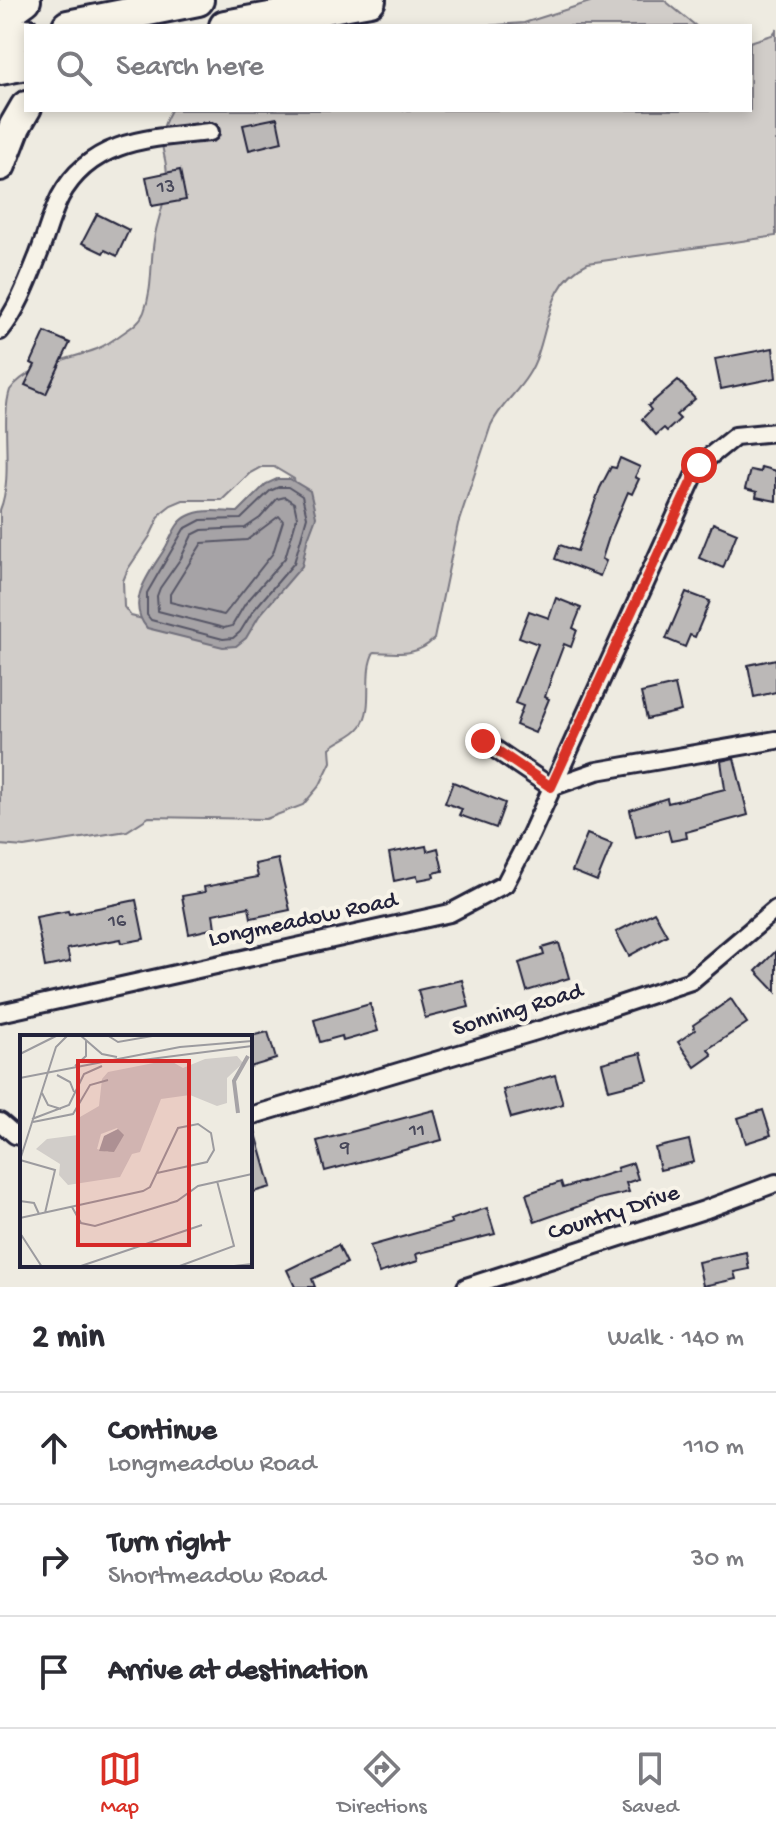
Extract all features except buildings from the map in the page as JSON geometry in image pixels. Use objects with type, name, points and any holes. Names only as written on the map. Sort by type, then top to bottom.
[{"type":"highway","points":[[0,18],[25,0]]},
{"type":"highway","points":[[78,24],[198,0]]},
{"type":"highway","points":[[236,24],[370,0]]},
{"type":"highway","points":[[0,40],[24,34]]},
{"type":"highway","points":[[0,69],[24,64]]},
{"type":"highway","points":[[0,165],[24,110]]},
{"type":"street","points":[[0,331],[29,278],[60,198],[79,168],[98,155],[120,146],[210,132]]},
{"type":"street","name":"Longmeadow Road","points":[[0,1013],[450,913],[505,884],[699,465],[735,436],[776,432]]},
{"type":"street","points":[[483,741],[551,787],[597,771],[776,740]]},
{"type":"street","name":"Sonning Road","points":[[252,1115],[580,1018],[691,981],[776,909]]},
{"type":"street","points":[[0,1122],[20,1136]]},
{"type":"street","name":"Country Drive","points":[[466,1287],[704,1210],[776,1183]]},
{"type":"shaded area","points":[[596,0],[664,0],[694,24],[511,24],[524,23]]},
{"type":"shaded area","points":[[776,30],[776,236],[588,263],[573,272],[562,284],[535,361],[524,382],[491,425],[458,524],[434,639],[413,651],[374,652],[369,670],[365,718],[358,730],[330,748],[331,762],[320,785],[303,805],[266,819],[149,817],[127,831],[24,847],[0,845],[0,510],[6,482],[7,402],[10,390],[28,374],[104,346],[142,316],[149,294],[155,233],[166,188],[162,131],[170,112],[752,112],[752,41],[772,35]],"holes":[[[261,467],[274,467],[294,479],[300,505],[207,635],[131,616],[124,607],[123,581],[161,513],[183,500],[222,500],[250,473]]]},
{"type":"water","points":[[277,479],[290,479],[310,491],[316,517],[302,566],[259,616],[246,638],[236,646],[223,647],[147,628],[138,608],[142,588],[179,523],[200,512],[238,512],[266,484]]},
{"type":"route","points":[[483,741],[551,787],[699,465]]}]
